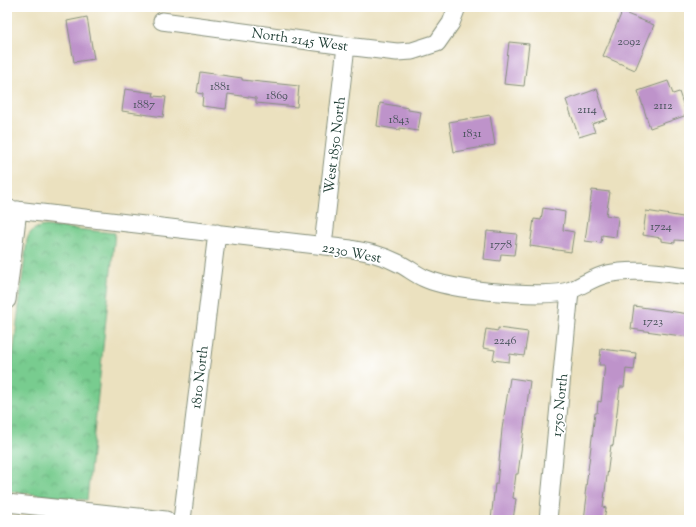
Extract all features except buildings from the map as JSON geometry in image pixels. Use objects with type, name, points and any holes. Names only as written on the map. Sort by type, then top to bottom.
[{"type":"street","name":"North 2145 West","points":[[162,21],[397,52],[412,51],[437,43],[451,23],[457,7]]},
{"type":"street","name":"West 1850 North","points":[[323,245],[346,46]]},
{"type":"street","name":"2230 West","points":[[12,209],[217,234],[323,245],[368,252],[399,263],[425,278],[449,285],[511,293],[539,294],[570,290],[606,274],[628,271],[689,276]]},
{"type":"street","points":[[7,300],[12,209]]},
{"type":"street","name":"1810 North","points":[[182,520],[217,234]]},
{"type":"street","name":"1750 North","points":[[548,520],[570,290]]},
{"type":"street","points":[[7,503],[166,520]]},
{"type":"green space","points":[[46,226],[115,233],[87,500],[14,492],[7,489],[7,406],[27,240],[34,230],[39,227]]}]
